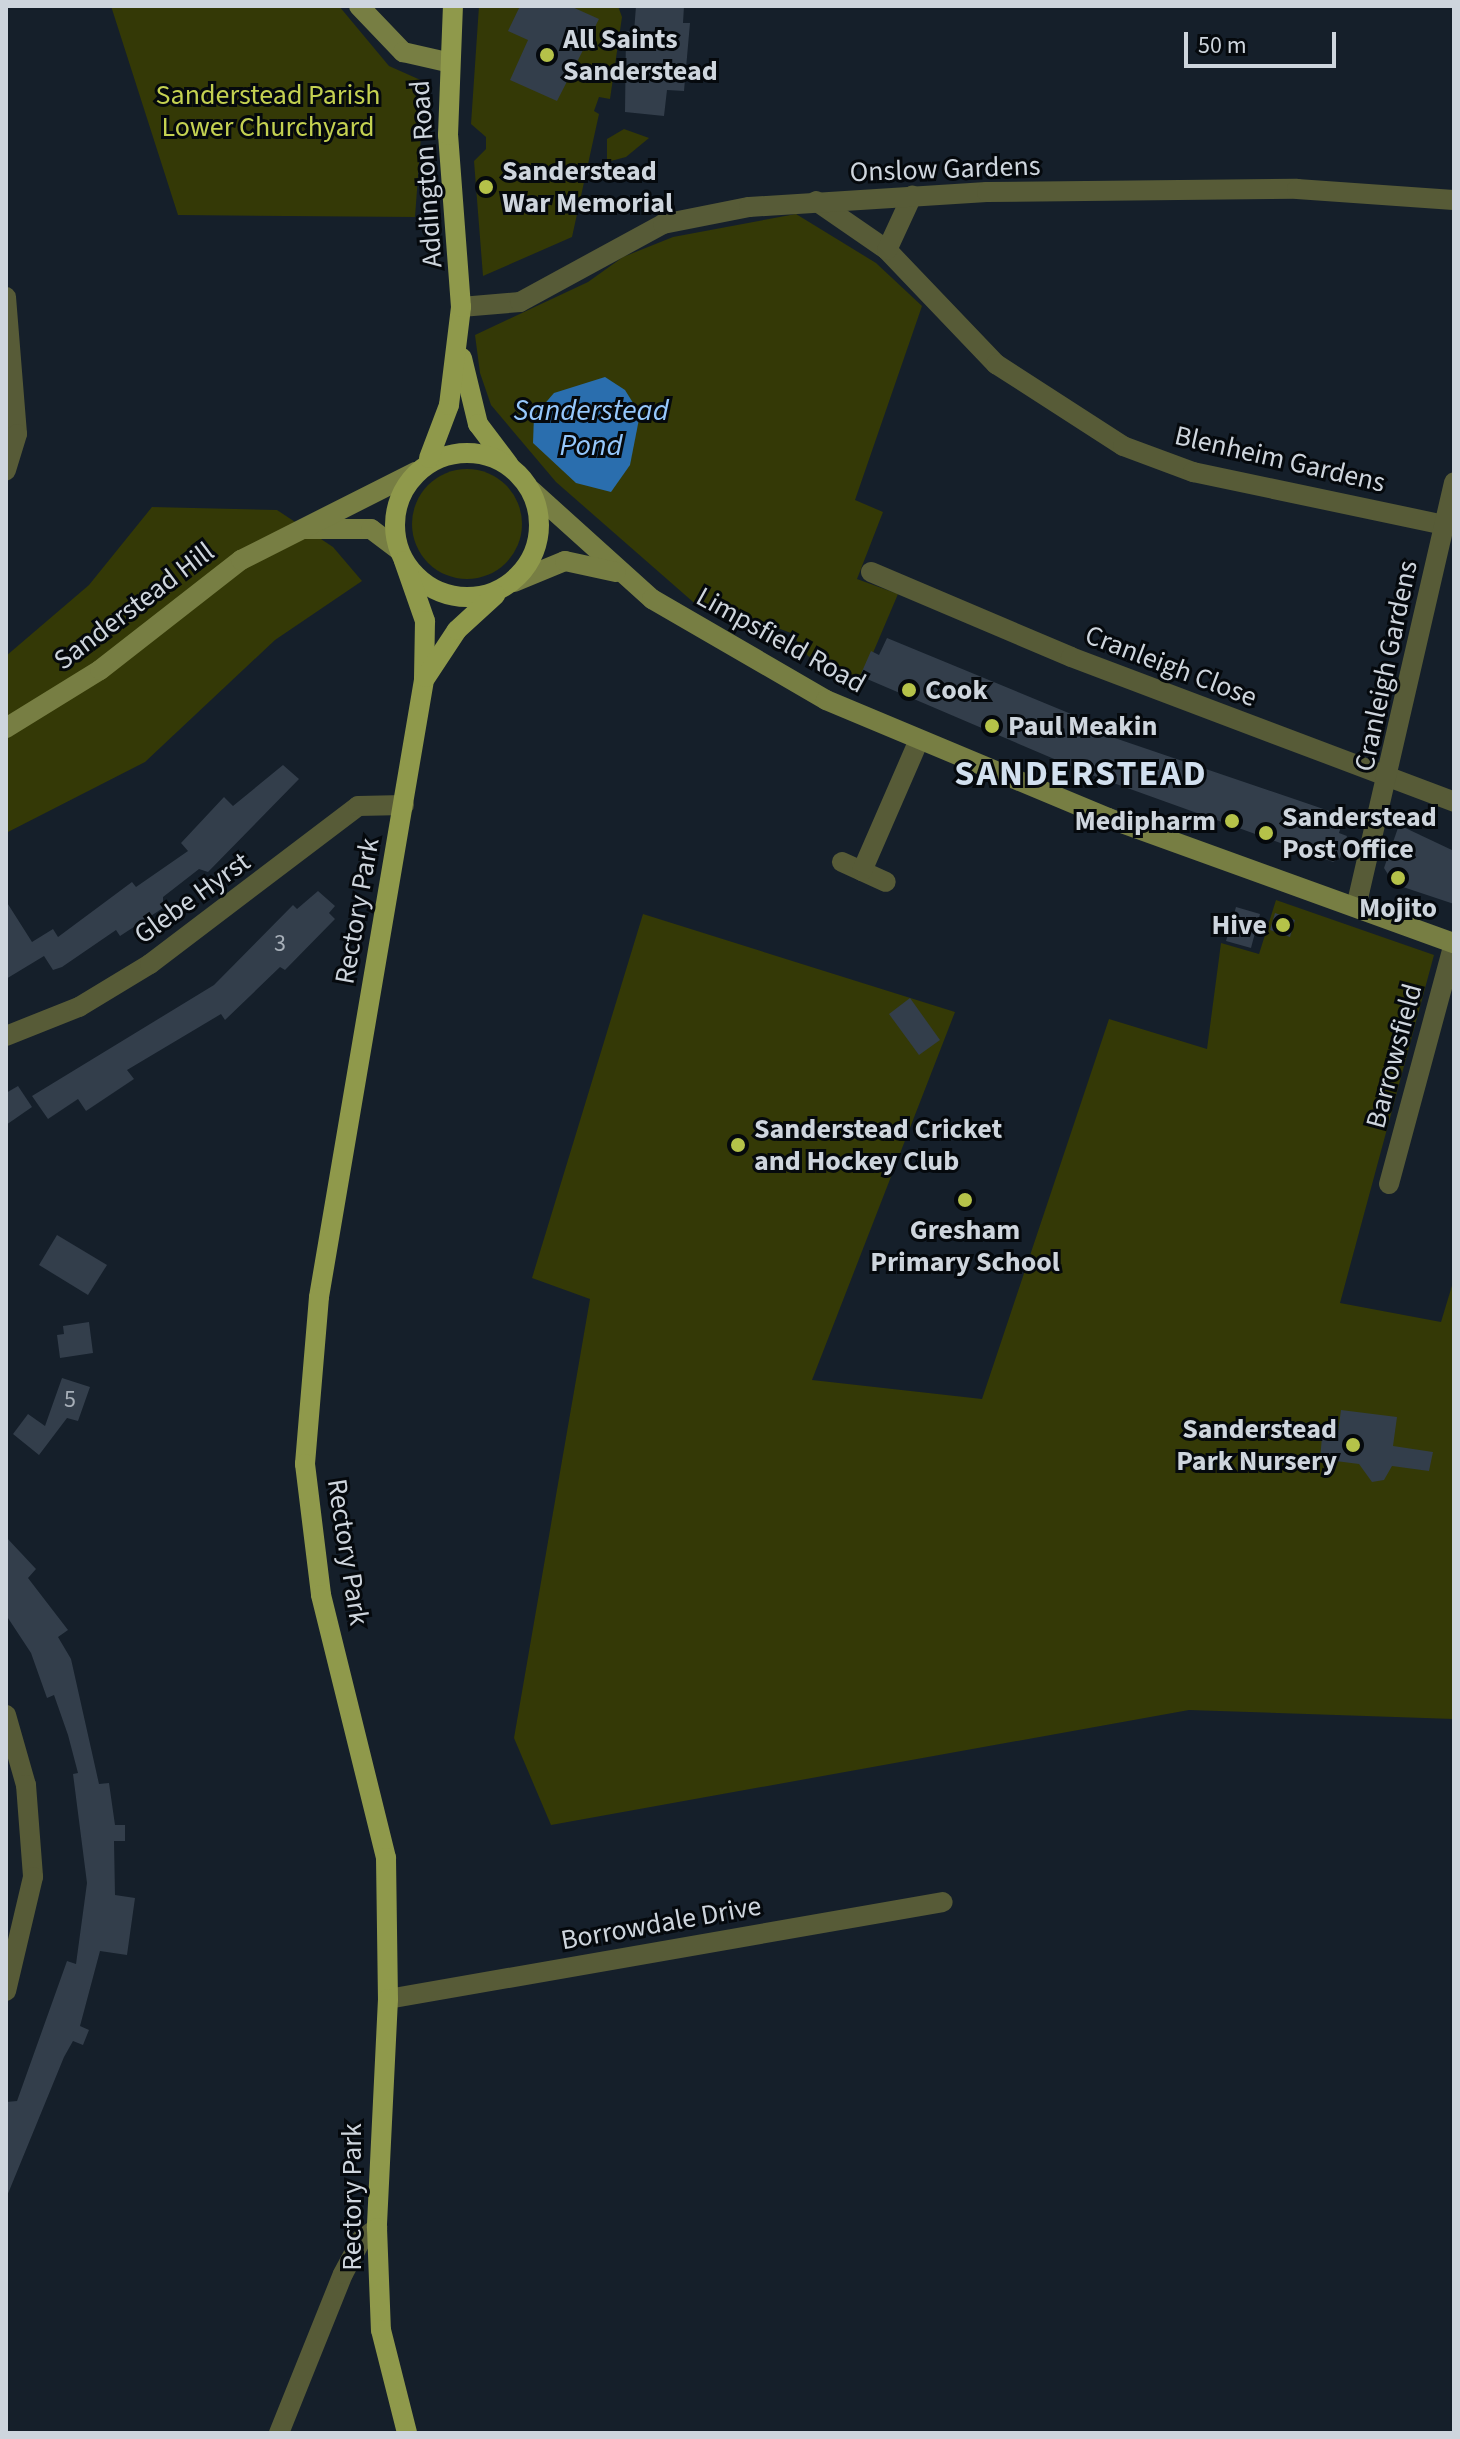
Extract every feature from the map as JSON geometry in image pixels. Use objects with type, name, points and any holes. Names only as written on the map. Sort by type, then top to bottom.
[{"type":"main road","points":[[359,6],[403,52],[447,62]]},
{"type":"main road","name":"Addington Road","points":[[453,6],[447,62],[461,307],[459,338]]},
{"type":"main road","points":[[459,338],[478,424],[526,484],[541,535],[525,572],[507,586],[475,598],[451,593],[401,555],[395,512],[422,465],[449,405],[459,338]]},
{"type":"main road","points":[[422,465],[473,455],[526,484]]},
{"type":"main road","name":"Sanderstead Hill","points":[[6,728],[100,670],[241,560],[422,465]]},
{"type":"main road","name":"Limpsfield Road","points":[[526,484],[627,577],[770,672],[919,740],[1108,818],[1454,943]]},
{"type":"main road","name":"Sanderstead Hill","points":[[296,529],[371,529],[401,555]]},
{"type":"main road","name":"Rectory Park","points":[[401,555],[425,621],[424,680],[319,1297],[305,1464],[321,1595],[386,1858],[388,1999],[377,2228],[381,2330],[407,2433]]},
{"type":"main road","name":"Limpsfield Road","points":[[507,586],[576,561],[627,577]]},
{"type":"main road","name":"Rectory Park","points":[[424,680],[457,630],[507,586]]},
{"type":"street","name":"Onslow Gardens","points":[[461,307],[520,302],[663,224],[816,201],[912,196],[1297,189],[1454,200]]},
{"type":"street","points":[[887,250],[912,196]]},
{"type":"street","name":"Blenheim Gardens","points":[[816,201],[887,250],[996,364],[1123,446],[1193,472],[1445,525]]},
{"type":"street","points":[[6,297],[17,434],[6,470]]},
{"type":"street","name":"Cranleigh Gardens","points":[[1356,907],[1389,781],[1454,482]]},
{"type":"street","name":"Cranleigh Close","points":[[871,572],[1389,781],[1454,802]]},
{"type":"street","points":[[862,871],[919,740]]},
{"type":"street","name":"Glebe Hyrst","points":[[6,1036],[79,1007],[150,964],[358,806],[404,805]]},
{"type":"street","points":[[842,862],[886,882]]},
{"type":"street","name":"Barrowsfield","points":[[1389,1184],[1454,943]]},
{"type":"street","points":[[6,1715],[26,1785],[33,1877],[6,1991]]},
{"type":"street","name":"Borrowdale Drive","points":[[388,1999],[943,1902]]},
{"type":"street","points":[[279,2433],[343,2274],[362,2239],[377,2228]]},
{"type":"green space","name":"Sanderstead Parish Lower Churchyard","points":[[111,6],[339,6],[389,66],[425,82],[415,217],[178,215]]},
{"type":"green space","points":[[479,6],[618,6],[622,17],[610,99],[599,97],[594,111],[599,114],[572,237],[483,276],[474,161],[486,149],[486,137],[471,124]]},
{"type":"green space","points":[[624,129],[649,138],[626,157],[607,162],[607,139]]},
{"type":"green space","points":[[796,214],[876,263],[922,306],[855,500],[883,512],[857,579],[898,594],[861,681],[808,656],[791,633],[735,612],[700,608],[556,482],[491,405],[480,373],[475,335],[588,282],[623,257],[673,237]]},
{"type":"green space","points":[[467,469],[488,473],[506,485],[518,503],[522,524],[518,545],[506,563],[488,575],[467,579],[446,575],[428,563],[416,545],[412,524],[416,503],[428,485],[446,473]]},
{"type":"green space","points":[[152,507],[277,510],[333,547],[362,581],[275,640],[145,762],[6,833],[6,656],[89,585]]},
{"type":"green space","points":[[1276,900],[1434,955],[1340,1303],[1441,1322],[1454,1279],[1454,1719],[1189,1710],[551,1825],[514,1738],[590,1299],[532,1278],[643,914],[955,1012],[812,1380],[982,1399],[1109,1019],[1207,1049],[1221,943],[1259,954]]},
{"type":"water","name":"Sanderstead Pond","points":[[605,377],[625,390],[640,414],[630,465],[611,492],[576,483],[533,443],[534,416],[554,393]]},
{"type":"building","name":"All Saints Sanderstead","points":[[520,6],[570,6],[599,19],[557,101],[510,80],[528,40],[508,31]]},
{"type":"building","points":[[636,6],[684,6],[683,23],[690,23],[684,91],[667,90],[664,116],[625,112],[626,31],[634,32]]},
{"type":"building","points":[[887,638],[1105,728],[1103,734],[1344,816],[1339,833],[1347,836],[1340,858],[1333,862],[1094,776],[860,676],[871,651],[879,655]]},
{"type":"building","points":[[283,765],[299,779],[208,872],[199,869],[163,897],[163,908],[120,936],[116,930],[62,967],[53,970],[44,956],[6,979],[6,901],[32,942],[53,929],[58,937],[132,882],[136,887],[188,851],[181,843],[224,797],[233,806]]},
{"type":"building","points":[[1399,825],[1454,851],[1454,904],[1394,884],[1384,868]]},
{"type":"building","points":[[318,891],[335,906],[329,913],[335,919],[285,970],[280,967],[225,1020],[221,1014],[127,1070],[134,1079],[86,1111],[78,1099],[48,1119],[32,1096],[214,985],[293,905],[297,909]]},
{"type":"building","points":[[1236,907],[1260,914],[1251,948],[1226,941]]},
{"type":"building","name":"Hive","points":[[1275,913],[1295,920],[1290,937],[1270,930]]},
{"type":"building","points":[[910,998],[940,1040],[919,1055],[889,1014]]},
{"type":"building","points":[[18,1086],[32,1107],[6,1125],[6,1093]]},
{"type":"building","points":[[57,1235],[107,1265],[88,1295],[39,1265]]},
{"type":"building","points":[[89,1322],[93,1353],[60,1358],[57,1335],[64,1334],[63,1326]]},
{"type":"building","points":[[62,1378],[90,1387],[78,1421],[67,1418],[39,1455],[13,1434],[28,1414],[45,1426]]},
{"type":"building","name":"Sanderstead Park Nursery","points":[[1341,1410],[1397,1417],[1393,1446],[1433,1452],[1429,1471],[1392,1466],[1384,1480],[1372,1482],[1359,1464],[1320,1459],[1322,1437],[1337,1439]]},
{"type":"building","points":[[6,1537],[36,1569],[28,1578],[68,1630],[58,1637],[71,1659],[99,1784],[109,1783],[115,1825],[125,1825],[125,1841],[114,1841],[115,1895],[135,1898],[127,1955],[100,1951],[80,2026],[89,2030],[83,2045],[73,2041],[64,2057],[7,2196],[6,2102],[17,2101],[67,1961],[76,1964],[87,1883],[73,1774],[78,1773],[68,1735],[54,1695],[47,1698],[31,1653],[6,1615]]},
{"type":"place","name":"All Saints Sanderstead","points":[[547,55]]},
{"type":"place","name":"Sanderstead War Memorial","points":[[486,187]]},
{"type":"place","name":"Cook","points":[[909,690]]},
{"type":"place","name":"Paul Meakin","points":[[992,726]]},
{"type":"place","name":"Medipharm","points":[[1232,821]]},
{"type":"place","name":"Sanderstead Post Office","points":[[1266,833]]},
{"type":"place","name":"Mojito","points":[[1398,878]]},
{"type":"place","name":"Hive","points":[[1283,925]]},
{"type":"place","name":"Sanderstead Cricket and Hockey Club","points":[[738,1145]]},
{"type":"place","name":"Gresham Primary School","points":[[965,1200]]},
{"type":"place","name":"Sanderstead Park Nursery","points":[[1353,1445]]},
{"type":"district","name":"SANDERSTEAD","points":[[1081,774]]}]
